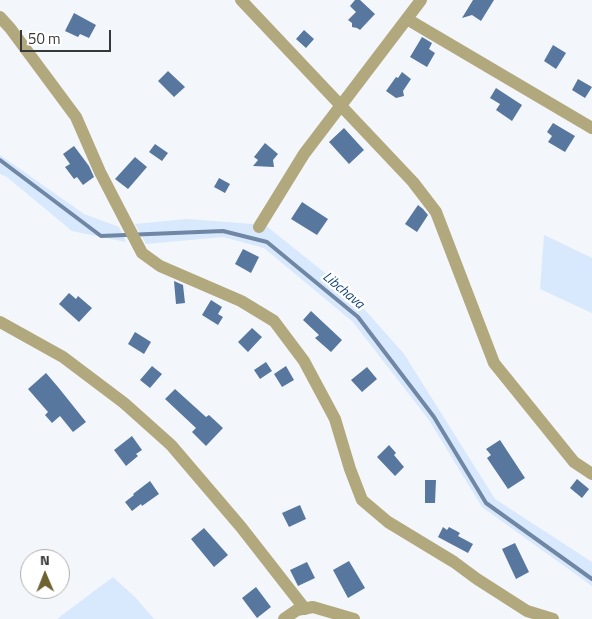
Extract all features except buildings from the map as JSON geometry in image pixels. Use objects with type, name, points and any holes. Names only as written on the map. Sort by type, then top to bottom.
[{"type":"street","points":[[241,0],[413,182],[436,212],[494,363],[574,462],[592,474]]},
{"type":"street","points":[[258,227],[304,154],[421,0]]},
{"type":"street","points":[[0,17],[76,118],[100,172],[142,253],[160,266],[241,301],[274,321],[304,361],[335,419],[350,469],[362,500],[388,522],[454,562],[527,611],[553,619]]},
{"type":"street","points":[[407,19],[592,128]]},
{"type":"street","points":[[0,322],[63,357],[124,403],[171,444],[241,527],[305,609]]},
{"type":"street","points":[[284,619],[297,610],[313,607],[354,619]]},
{"type":"shaded area","points":[[0,155],[84,214],[119,227],[126,242],[72,231],[7,177],[0,174]]},
{"type":"shaded area","points":[[187,219],[265,225],[350,293],[404,354],[495,499],[592,562],[592,586],[482,507],[429,420],[353,322],[264,248],[223,237],[146,244],[135,224]]},
{"type":"shaded area","points":[[544,235],[592,258],[592,313],[540,289]]},
{"type":"shaded area","points":[[113,577],[136,598],[154,619],[57,619]]},
{"type":"waterway","name":"Libchava","points":[[0,160],[101,236],[223,231],[267,242],[358,317],[434,417],[486,503],[592,579]]}]
